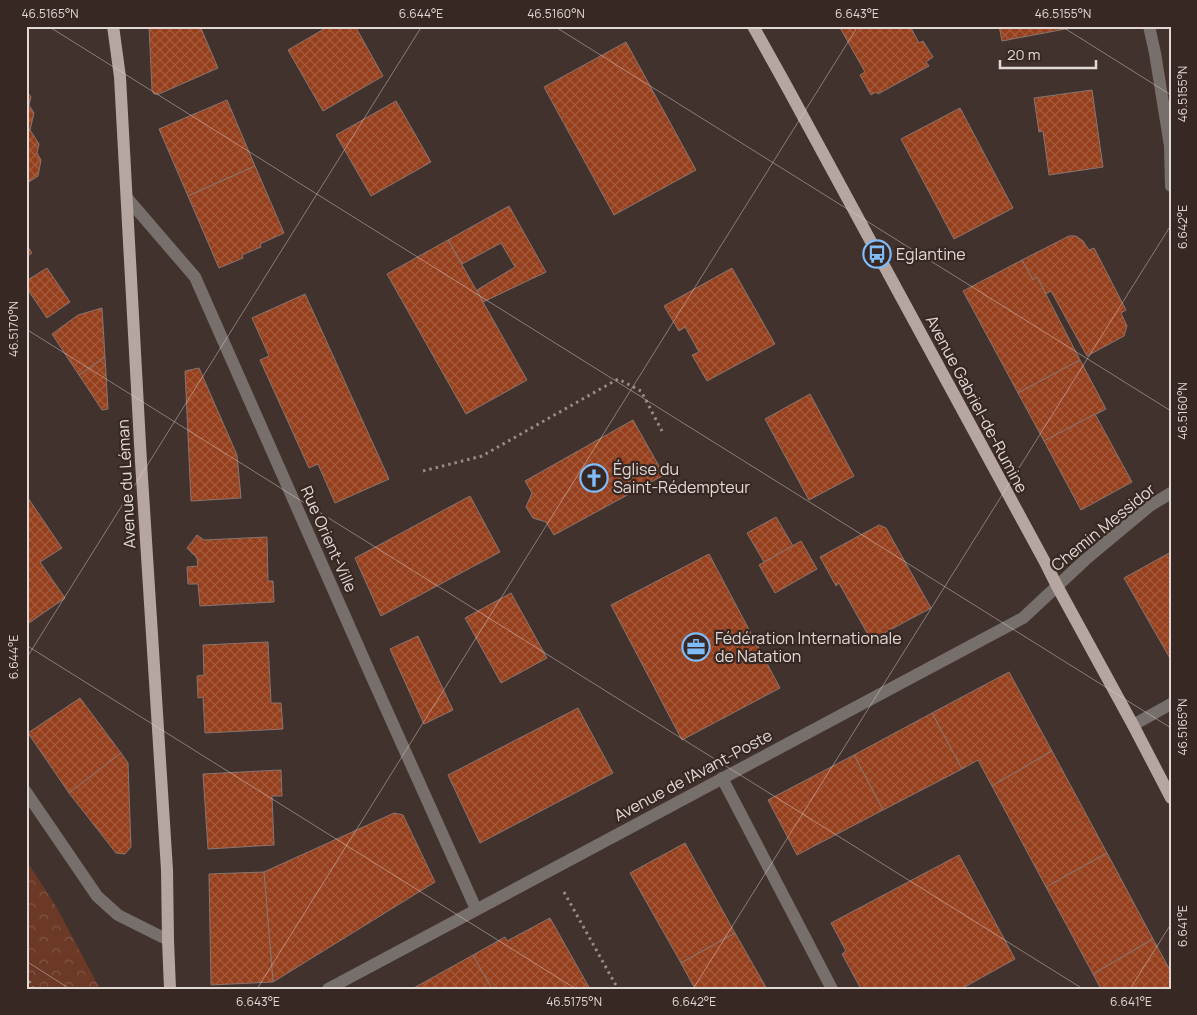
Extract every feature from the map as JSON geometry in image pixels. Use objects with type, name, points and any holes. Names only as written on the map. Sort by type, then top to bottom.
[{"type":"main road","name":"Avenue du Léman","points":[[114,26],[120,77],[140,452],[167,870],[170,989]]},
{"type":"main road","name":"Avenue Gabriel-de-Rumine","points":[[752,26],[1046,564],[1171,798]]},
{"type":"street","points":[[1149,26],[1170,146],[1171,186]]},
{"type":"street","name":"Rue Orient-Ville","points":[[126,198],[195,276],[476,909]]},
{"type":"street","name":"Chemin Messidor","points":[[1057,586],[1151,505],[1171,493]]},
{"type":"street","name":"Avenue de l'Avant-Poste","points":[[336,987],[476,909],[1023,618],[1057,586]]},
{"type":"street","points":[[1133,725],[1171,704]]},
{"type":"street","points":[[722,778],[832,989]]},
{"type":"street","points":[[26,792],[96,896],[118,914],[168,940]]},
{"type":"path","points":[[423,471],[482,456],[618,379],[641,391],[662,431]]},
{"type":"path","points":[[564,892],[618,989]]},
{"type":"path","points":[[26,975],[33,989]]},
{"type":"green space","points":[[30,866],[57,908],[100,989],[26,989],[26,867]]},
{"type":"building","points":[[149,26],[200,26],[218,68],[159,94],[154,94],[152,90]]},
{"type":"building","points":[[329,26],[355,26],[383,76],[323,111],[288,50]]},
{"type":"building","points":[[839,26],[910,26],[919,43],[923,41],[933,57],[926,62],[929,66],[878,94],[876,92],[871,95],[860,75],[865,72]]},
{"type":"building","points":[[999,26],[1076,26],[1076,27],[1002,41]]},
{"type":"building","points":[[626,42],[696,170],[614,215],[544,87]]},
{"type":"building","points":[[26,90],[31,97],[29,105],[34,113],[30,130],[26,133]]},
{"type":"building","points":[[1092,90],[1103,167],[1049,175],[1043,131],[1039,132],[1034,98]]},
{"type":"building","points":[[227,100],[255,166],[188,196],[159,129]]},
{"type":"building","points":[[396,101],[431,162],[371,196],[336,135]]},
{"type":"building","points":[[960,108],[1013,208],[954,239],[901,139]]},
{"type":"building","points":[[30,130],[39,144],[37,153],[41,160],[38,176],[26,184],[26,133]]},
{"type":"building","points":[[255,166],[284,233],[260,244],[261,247],[242,255],[243,258],[219,268],[188,196]]},
{"type":"building","points":[[509,206],[546,272],[483,302],[477,290],[515,267],[501,243],[462,264],[448,240]]},
{"type":"building","points":[[1069,236],[1076,236],[1083,241],[1089,250],[1094,248],[1126,310],[1121,313],[1127,326],[1124,336],[1087,356],[1051,291],[1046,294],[1037,277],[1033,280],[1022,260]]},
{"type":"building","points":[[448,240],[527,380],[466,414],[387,274]]},
{"type":"building","points":[[26,244],[32,253],[26,257]]},
{"type":"building","points":[[1022,260],[1033,280],[1037,277],[1080,360],[1018,393],[963,291]]},
{"type":"building","points":[[47,268],[70,302],[47,318],[26,287],[26,281]]},
{"type":"building","points":[[732,268],[775,344],[707,381],[692,355],[699,352],[685,327],[679,331],[664,306]]},
{"type":"building","points":[[305,294],[389,479],[335,503],[318,464],[309,468],[260,360],[269,356],[252,318]]},
{"type":"building","points":[[102,308],[105,357],[79,375],[52,334],[78,315]]},
{"type":"building","points":[[105,357],[108,409],[102,410],[79,375]]},
{"type":"building","points":[[1080,360],[1106,409],[1044,441],[1018,393]]},
{"type":"building","points":[[199,368],[237,455],[241,498],[191,501],[185,371]]},
{"type":"building","points":[[810,394],[854,476],[809,500],[765,419]]},
{"type":"building","points":[[1095,414],[1132,482],[1081,510],[1044,441]]},
{"type":"building","name":"Église du Saint-Rédempteur","points":[[633,420],[664,475],[554,535],[546,522],[533,518],[526,507],[532,493],[525,481]]},
{"type":"building","points":[[26,495],[62,548],[40,562],[65,598],[26,625]]},
{"type":"building","points":[[470,496],[500,552],[381,616],[355,558]]},
{"type":"building","points":[[776,517],[793,546],[764,562],[747,533]]},
{"type":"building","points":[[879,525],[886,528],[931,608],[871,640],[839,583],[836,586],[820,557]]},
{"type":"building","points":[[197,535],[204,540],[267,537],[268,581],[273,581],[274,602],[200,606],[198,584],[188,584],[187,567],[198,566],[197,558],[187,548]]},
{"type":"building","points":[[801,541],[817,569],[775,593],[759,565]]},
{"type":"building","points":[[1171,552],[1171,660],[1124,578]]},
{"type":"building","name":"Fédération Internationale de Natation","points":[[709,554],[780,688],[682,740],[611,605]]},
{"type":"building","points":[[511,593],[547,658],[501,683],[465,618]]},
{"type":"building","points":[[418,636],[453,710],[424,724],[390,649]]},
{"type":"building","points":[[268,642],[271,703],[281,703],[283,729],[205,733],[203,697],[198,698],[197,676],[204,675],[203,645]]},
{"type":"building","points":[[1009,672],[1052,751],[992,786],[978,760],[962,769],[932,713]]},
{"type":"building","points":[[80,698],[121,753],[69,793],[28,733]]},
{"type":"building","points":[[578,708],[613,773],[480,843],[448,775]]},
{"type":"building","points":[[932,713],[962,769],[883,810],[854,755]]},
{"type":"building","points":[[1052,751],[1107,853],[1046,887],[992,786]]},
{"type":"building","points":[[121,753],[128,763],[131,847],[125,854],[116,853],[69,793]]},
{"type":"building","points":[[854,755],[883,810],[797,855],[768,800]]},
{"type":"building","points":[[281,770],[282,796],[272,796],[274,845],[208,849],[203,774]]},
{"type":"building","points":[[394,813],[403,815],[435,882],[273,982],[264,872]]},
{"type":"building","points":[[685,843],[735,933],[681,963],[630,873]]},
{"type":"building","points":[[1107,853],[1153,939],[1093,974],[1046,887]]},
{"type":"building","points":[[959,855],[1015,959],[961,989],[861,989],[842,954],[846,951],[831,923]]},
{"type":"building","points":[[264,872],[273,982],[211,985],[209,874]]},
{"type":"building","points":[[550,918],[590,989],[492,989],[473,955],[505,937],[507,941]]},
{"type":"building","points":[[735,933],[767,989],[695,989],[681,963]]},
{"type":"building","points":[[1153,939],[1171,972],[1171,989],[1101,989],[1093,974]]},
{"type":"building","points":[[473,955],[492,989],[412,989]]},
{"type":"place","name":"Eglantine","points":[[877,254]]},
{"type":"place","name":"Église du Saint-Rédempteur","points":[[594,478]]},
{"type":"place","name":"Fédération Internationale de Natation","points":[[696,647]]}]
